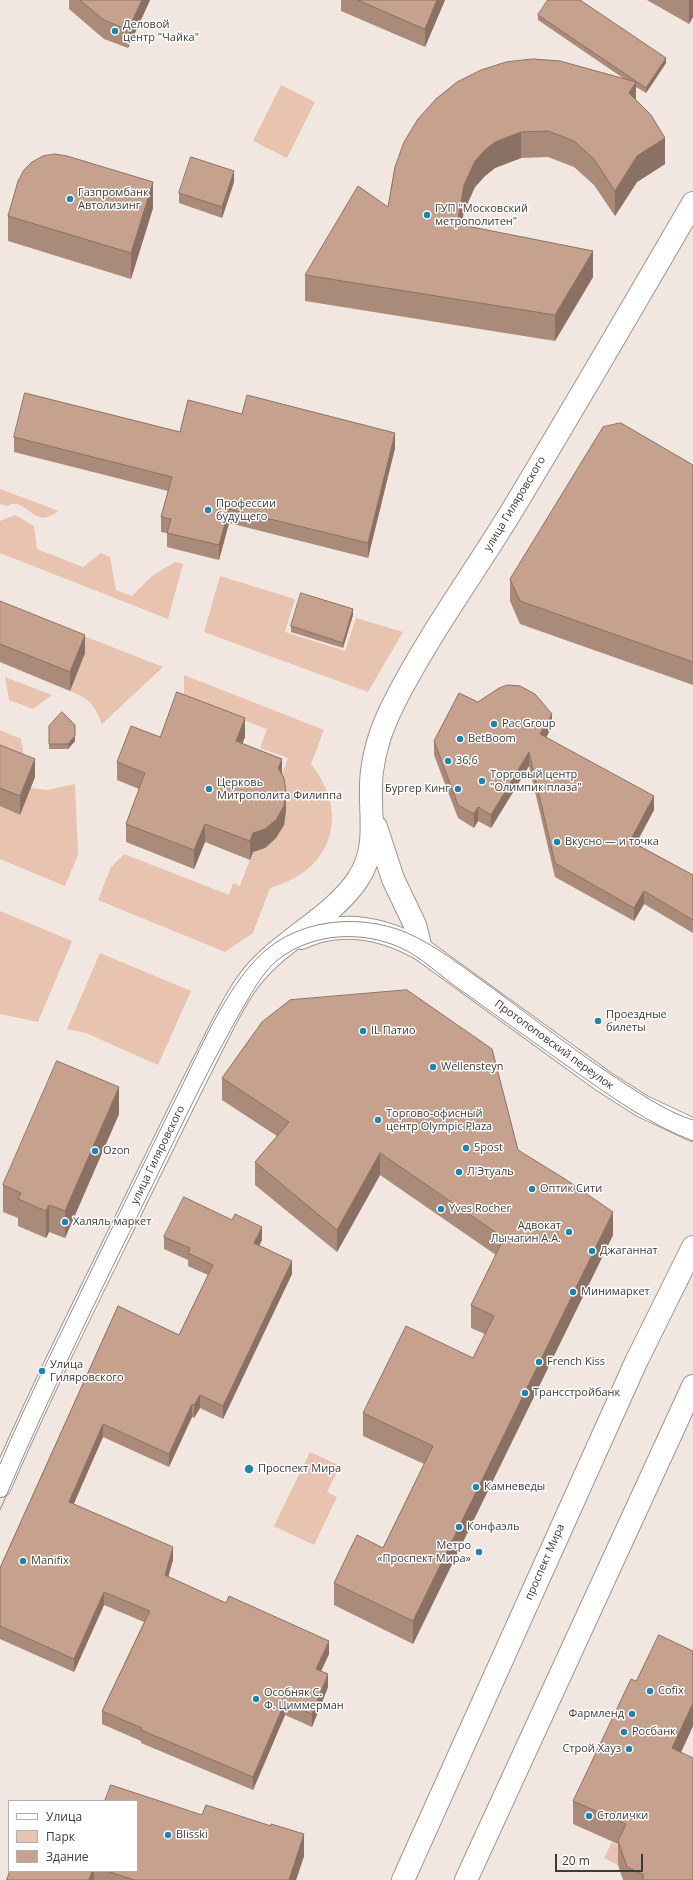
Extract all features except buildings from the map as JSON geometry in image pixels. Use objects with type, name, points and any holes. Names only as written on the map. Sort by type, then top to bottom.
[{"type":"street","name":"улица Гиляровского","points":[[421,949],[415,925],[393,879],[373,816],[370,796],[375,752],[394,702],[444,618],[508,516],[693,203]]},
{"type":"street","name":"улица Гиляровского","points":[[0,1486],[55,1365],[226,1018],[243,988],[262,964],[342,899],[358,879],[367,861],[372,843],[373,816]]},
{"type":"street","name":"улица Гиляровского","points":[[285,946],[297,940],[330,929],[348,928],[382,932],[404,939],[421,949]]},
{"type":"street","name":"Протопоповский переулок","points":[[421,949],[603,1081],[642,1106],[693,1130]]},
{"type":"street","name":"проспект Мира","points":[[403,1880],[636,1362],[693,1247]]},
{"type":"street","points":[[466,1880],[693,1386]]},
{"type":"green space","points":[[281,85],[315,102],[287,158],[253,141]]},
{"type":"green space","points":[[0,489],[59,511],[48,517],[42,518],[18,504],[7,506],[0,504]]},
{"type":"green space","points":[[15,515],[34,526],[37,549],[83,567],[101,553],[110,557],[116,590],[132,596],[152,576],[175,562],[183,564],[168,619],[0,553],[0,521]]},
{"type":"green space","points":[[220,576],[295,599],[285,632],[345,651],[356,618],[403,632],[368,692],[204,632]]},
{"type":"green space","points":[[0,603],[163,667],[102,724],[94,707],[87,700],[70,691],[85,653]]},
{"type":"green space","points":[[184,675],[324,730],[311,764],[323,783],[330,802],[332,821],[329,838],[321,854],[308,868],[291,880],[270,888],[253,933],[225,952],[98,900],[111,867],[124,854],[229,895],[233,883],[240,886],[288,758],[260,748],[267,729],[184,698]]},
{"type":"green space","points":[[5,677],[52,695],[33,709],[9,700]]},
{"type":"green space","points":[[0,730],[21,739],[25,762],[0,752]]},
{"type":"green space","points":[[75,784],[78,855],[65,886],[0,859],[0,806],[20,815],[31,788],[47,790]]},
{"type":"green space","points":[[0,911],[72,941],[38,1022],[0,1014]]},
{"type":"green space","points":[[100,953],[191,991],[158,1065],[86,1033],[67,1029]]},
{"type":"green space","points":[[310,1452],[340,1466],[327,1492],[337,1497],[314,1545],[274,1526]]},
{"type":"green space","points":[[612,1842],[625,1849],[618,1865],[604,1858]]},
{"type":"tram line","points":[[0,1464],[45,1366],[216,1017],[228,996],[256,960],[271,946],[286,937],[302,930],[336,922],[372,923],[405,932],[428,943],[450,957],[575,1050],[610,1074],[667,1109],[693,1120]]},
{"type":"tram line","points":[[0,1510],[63,1370],[214,1060],[258,982],[276,961],[296,948],[324,939],[340,937],[370,938],[399,947],[424,962],[454,986],[614,1098],[645,1118],[693,1141]]},
{"type":"place","name":"Деловой центр \"Чайка\"","points":[[115,31]]},
{"type":"place","name":"Газпромбанк Автолизинг","points":[[70,199]]},
{"type":"place","name":"ГУП \"Московский метрополитен\"","points":[[427,215]]},
{"type":"place","name":"Профессии будущего","points":[[208,510]]},
{"type":"place","name":"Pac Group","points":[[494,724]]},
{"type":"place","name":"BetBoom","points":[[460,739]]},
{"type":"place","name":"36,6","points":[[448,761]]},
{"type":"place","name":"Торговый центр \"Олимпик плаза\"","points":[[482,781]]},
{"type":"place","name":"Церковь Митрополита Филиппа","points":[[209,789]]},
{"type":"place","name":"Бургер Кинг","points":[[458,789]]},
{"type":"place","name":"Вкусно — и точка","points":[[557,842]]},
{"type":"place","name":"Проездные билеты","points":[[598,1021]]},
{"type":"place","name":"IL Патио","points":[[363,1031]]},
{"type":"place","name":"Wellensteyn","points":[[433,1067]]},
{"type":"place","name":"Торгово-офисный центр Olympic Plaza","points":[[378,1120]]},
{"type":"place","name":"5post","points":[[466,1148]]},
{"type":"place","name":"Ozon","points":[[95,1151]]},
{"type":"place","name":"Л'Этуаль","points":[[459,1172]]},
{"type":"place","name":"Оптик Сити","points":[[532,1189]]},
{"type":"place","name":"Yves Rocher","points":[[441,1209]]},
{"type":"place","name":"Халяль маркет","points":[[65,1222]]},
{"type":"place","name":"Адвокат Лычагин А.А.","points":[[569,1232]]},
{"type":"place","name":"Джаганнат","points":[[592,1251]]},
{"type":"place","name":"Минимаркет","points":[[573,1292]]},
{"type":"place","name":"French Kiss","points":[[539,1362]]},
{"type":"place","name":"Улица Гиляровского","points":[[42,1371]]},
{"type":"place","name":"Трансстройбанк","points":[[525,1393]]},
{"type":"place","name":"Проспект Мира","points":[[249,1469]]},
{"type":"place","name":"Камневеды","points":[[476,1487]]},
{"type":"place","name":"Конфаэль","points":[[459,1527]]},
{"type":"place","name":"Метро «Проспект Мира»","points":[[479,1552]]},
{"type":"place","name":"Manifix","points":[[23,1561]]},
{"type":"place","name":"Cofix","points":[[650,1691]]},
{"type":"place","name":"Особняк С. Ф. Циммерман","points":[[256,1699]]},
{"type":"place","name":"Фармленд","points":[[632,1714]]},
{"type":"place","name":"Росбанк","points":[[624,1732]]},
{"type":"place","name":"Строй Хауз","points":[[629,1749]]},
{"type":"place","name":"Столички","points":[[589,1816]]},
{"type":"place","name":"Blisski","points":[[168,1835]]}]
